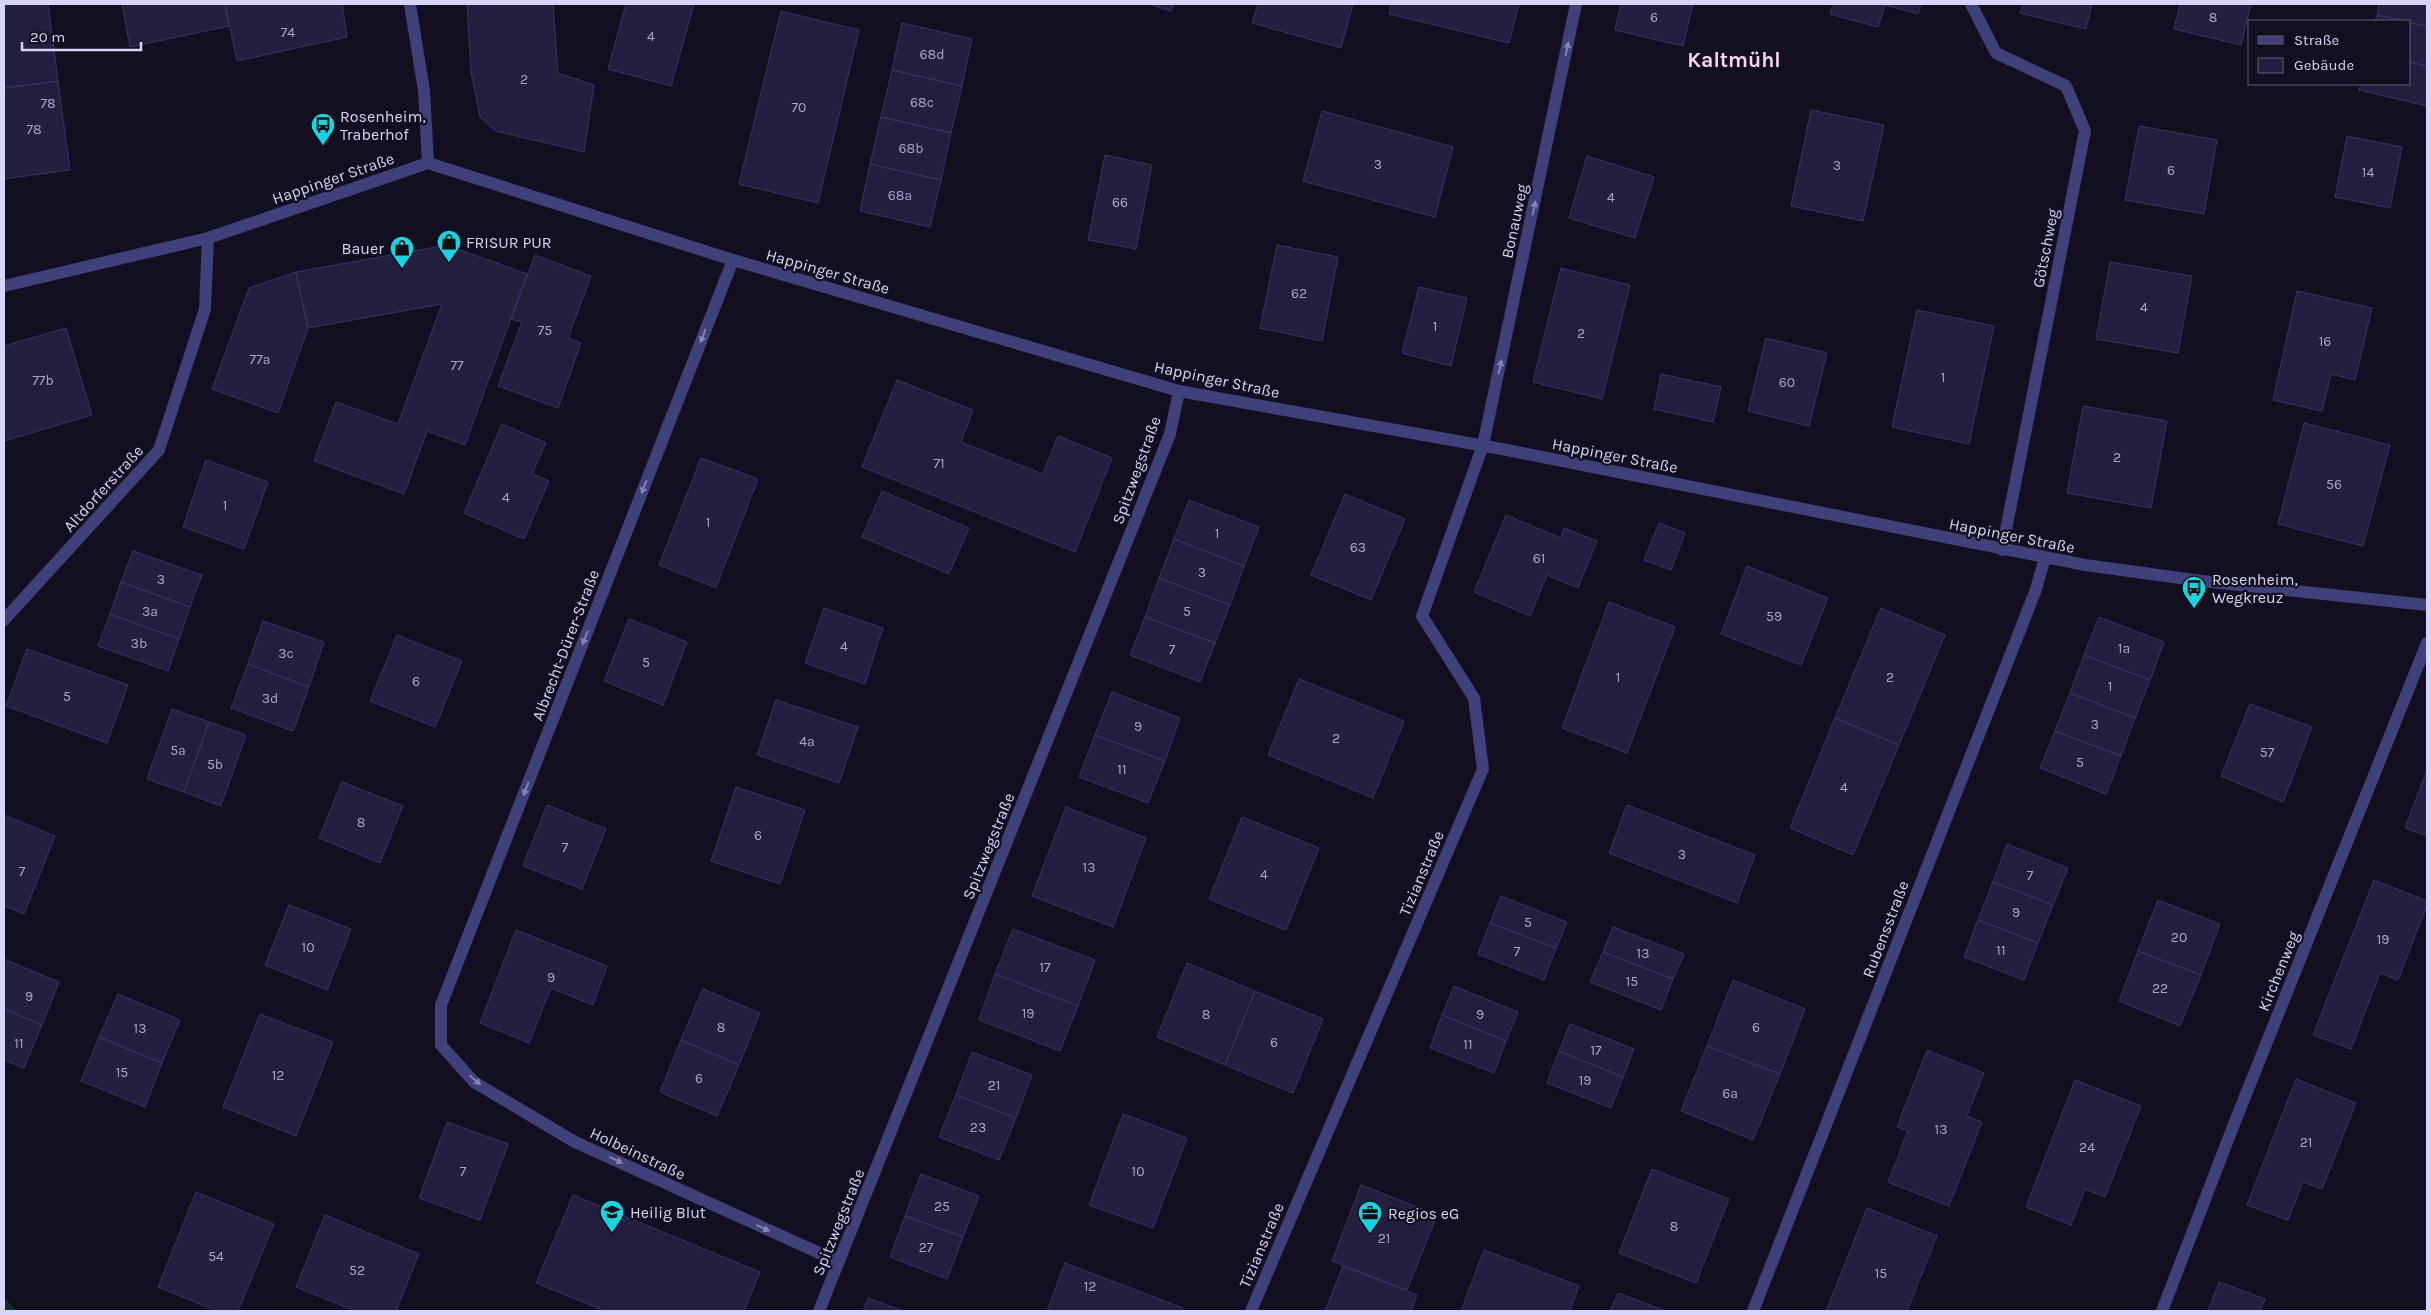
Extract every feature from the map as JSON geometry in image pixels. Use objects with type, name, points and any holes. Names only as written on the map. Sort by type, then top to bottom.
[{"type":"street","points":[[410,4],[424,91],[428,162]]},
{"type":"street","name":"Bonauweg","points":[[1484,445],[1576,4]]},
{"type":"street","name":"Götschweg","points":[[1971,4],[1996,53],[2066,86],[2085,131],[2002,550]]},
{"type":"street","name":"Happinger Straße","points":[[4,286],[208,238],[428,162],[733,260],[1179,391],[1484,445],[2002,550],[2085,565],[2202,581],[2427,605]]},
{"type":"street","name":"Altdorferstraße","points":[[4,620],[159,450],[205,309],[208,238]]},
{"type":"street","name":"Albrecht-Dürer-Straße","points":[[441,1045],[441,1005],[733,260]]},
{"type":"street","name":"Spitzwegstraße","points":[[819,1311],[1170,434],[1179,391]]},
{"type":"street","name":"Tizianstraße","points":[[1251,1311],[1483,769],[1474,698],[1422,616],[1484,445]]},
{"type":"street","name":"Rubensstraße","points":[[1753,1311],[2035,592],[2045,558]]},
{"type":"street","name":"Kirchenweg","points":[[2162,1311],[2236,1118],[2427,643]]},
{"type":"street","name":"Holbeinstraße","points":[[441,1045],[474,1082],[575,1142],[839,1262]]},
{"type":"green space","points":[[4,1297],[17,1311],[4,1311]]},
{"type":"building","points":[[4,4],[48,4],[58,81],[4,88]]},
{"type":"building","points":[[122,4],[225,4],[229,26],[130,47]]},
{"type":"building","points":[[225,4],[342,4],[347,37],[237,61]]},
{"type":"building","points":[[467,4],[553,4],[558,73],[594,85],[584,152],[496,131],[480,117],[471,72]]},
{"type":"building","points":[[626,4],[694,4],[671,86],[608,69]]},
{"type":"building","points":[[1149,4],[1174,4],[1171,11]]},
{"type":"building","points":[[1258,4],[1353,4],[1341,48],[1252,23]]},
{"type":"building","points":[[1391,4],[1519,4],[1509,43],[1389,14]]},
{"type":"building","points":[[1621,4],[1693,4],[1683,46],[1615,30]]},
{"type":"building","points":[[1833,4],[1921,4],[1918,14],[1885,5],[1878,27],[1830,14]]},
{"type":"building","points":[[2023,4],[2092,4],[2086,29],[2020,13]]},
{"type":"building","points":[[2180,4],[2251,4],[2241,45],[2174,29]]},
{"type":"building","points":[[2379,4],[2427,4],[2427,26],[2411,22],[2411,20],[2400,20],[2377,15]]},
{"type":"building","points":[[781,11],[859,30],[818,203],[739,184]]},
{"type":"building","points":[[2377,15],[2400,20],[2375,20]]},
{"type":"building","points":[[902,23],[972,39],[962,86],[892,70]]},
{"type":"building","points":[[2411,23],[2427,26],[2427,66],[2411,62]]},
{"type":"building","points":[[2411,62],[2427,66],[2427,106],[2359,90],[2361,85],[2411,85]]},
{"type":"building","points":[[892,70],[962,86],[951,133],[881,117]]},
{"type":"building","points":[[58,81],[70,170],[4,179],[4,88]]},
{"type":"building","points":[[1811,110],[1884,125],[1863,221],[1791,206]]},
{"type":"building","points":[[1322,111],[1453,147],[1435,217],[1303,181]]},
{"type":"building","points":[[881,117],[951,133],[941,180],[870,164]]},
{"type":"building","points":[[2139,126],[2217,140],[2204,214],[2125,200]]},
{"type":"building","points":[[2347,136],[2402,147],[2390,208],[2335,197]]},
{"type":"building","points":[[1105,155],[1152,165],[1136,249],[1088,240]]},
{"type":"building","points":[[1587,156],[1654,177],[1635,238],[1569,218]]},
{"type":"building","points":[[870,164],[941,180],[930,227],[860,211]]},
{"type":"building","points":[[447,245],[527,274],[465,445],[427,431],[404,494],[314,461],[336,402],[398,424],[442,304],[308,328],[296,272]]},
{"type":"building","points":[[1277,245],[1338,257],[1322,341],[1260,328]]},
{"type":"building","points":[[535,255],[591,276],[568,338],[581,343],[558,408],[498,386],[522,322],[511,319]]},
{"type":"building","points":[[2110,262],[2192,276],[2178,353],[2096,339]]},
{"type":"building","points":[[1561,268],[1630,285],[1602,399],[1533,382]]},
{"type":"building","points":[[296,272],[308,328],[278,413],[212,389],[249,288]]},
{"type":"building","points":[[1419,287],[1467,298],[1451,366],[1402,353]]},
{"type":"building","points":[[2297,291],[2372,308],[2355,380],[2331,374],[2322,411],[2273,400]]},
{"type":"building","points":[[1917,310],[1994,326],[1969,444],[1892,427]]},
{"type":"building","points":[[66,328],[92,415],[4,441],[4,346]]},
{"type":"building","points":[[1766,338],[1827,353],[1809,426],[1748,411]]},
{"type":"building","points":[[1661,374],[1721,387],[1713,422],[1654,409]]},
{"type":"building","points":[[897,380],[973,410],[961,442],[1043,474],[1058,436],[1112,458],[1075,552],[862,467]]},
{"type":"building","points":[[2083,406],[2167,421],[2151,508],[2067,493]]},
{"type":"building","points":[[2304,423],[2390,445],[2363,546],[2278,524]]},
{"type":"building","points":[[502,424],[546,443],[532,474],[549,481],[524,539],[464,513]]},
{"type":"building","points":[[701,458],[758,479],[716,588],[659,565]]},
{"type":"building","points":[[206,460],[268,482],[244,549],[183,527]]},
{"type":"building","points":[[882,491],[969,528],[949,574],[862,537]]},
{"type":"building","points":[[1345,494],[1405,519],[1371,600],[1311,575]]},
{"type":"building","points":[[1189,500],[1259,527],[1244,566],[1174,539]]},
{"type":"building","points":[[1506,515],[1561,538],[1564,528],[1597,541],[1578,588],[1547,575],[1530,616],[1474,592]]},
{"type":"building","points":[[1659,523],[1685,533],[1671,570],[1644,560]]},
{"type":"building","points":[[1174,539],[1244,566],[1230,605],[1159,578]]},
{"type":"building","points":[[133,551],[202,575],[190,607],[121,582]]},
{"type":"building","points":[[1747,566],[1828,598],[1801,665],[1721,634]]},
{"type":"building","points":[[1159,578],[1230,605],[1215,643],[1145,617]]},
{"type":"building","points":[[121,582],[190,607],[179,639],[110,614]]},
{"type":"building","points":[[1609,602],[1675,627],[1627,753],[1562,728]]},
{"type":"building","points":[[824,608],[883,628],[865,684],[805,663]]},
{"type":"building","points":[[1881,608],[1945,635],[1899,745],[1835,718]]},
{"type":"building","points":[[110,614],[179,639],[168,671],[98,646]]},
{"type":"building","points":[[1145,617],[1215,643],[1200,682],[1130,655]]},
{"type":"building","points":[[2099,617],[2164,642],[2150,680],[2084,655]]},
{"type":"building","points":[[629,619],[687,642],[663,705],[604,681]]},
{"type":"building","points":[[263,621],[324,642],[309,687],[248,664]]},
{"type":"building","points":[[397,635],[462,661],[435,727],[370,701]]},
{"type":"building","points":[[27,649],[128,685],[107,743],[6,706]]},
{"type":"building","points":[[2084,655],[2150,680],[2135,718],[2070,693]]},
{"type":"building","points":[[248,664],[309,687],[293,731],[231,708]]},
{"type":"building","points":[[1299,679],[1404,721],[1373,798],[1268,755]]},
{"type":"building","points":[[1112,692],[1180,718],[1165,761],[1095,735]]},
{"type":"building","points":[[2070,693],[2135,718],[2121,756],[2055,731]]},
{"type":"building","points":[[776,700],[858,727],[839,783],[757,755]]},
{"type":"building","points":[[2250,704],[2312,727],[2283,802],[2221,776]]},
{"type":"building","points":[[172,709],[209,722],[184,792],[147,779]]},
{"type":"building","points":[[1835,718],[1899,745],[1853,855],[1790,828]]},
{"type":"building","points":[[209,722],[246,735],[221,806],[184,792]]},
{"type":"building","points":[[2055,731],[2121,756],[2106,794],[2040,768]]},
{"type":"building","points":[[1095,735],[1165,761],[1148,803],[1079,777]]},
{"type":"building","points":[[2427,770],[2427,836],[2405,828]]},
{"type":"building","points":[[342,782],[403,806],[380,863],[319,838]]},
{"type":"building","points":[[736,787],[805,810],[780,884],[711,861]]},
{"type":"building","points":[[547,805],[606,829],[582,889],[523,866]]},
{"type":"building","points":[[1627,805],[1755,855],[1737,903],[1609,853]]},
{"type":"building","points":[[1066,807],[1146,838],[1113,927],[1032,896]]},
{"type":"building","points":[[4,815],[55,836],[24,914],[4,906]]},
{"type":"building","points":[[1242,817],[1319,848],[1286,930],[1209,899]]},
{"type":"building","points":[[2007,844],[2068,868],[2053,905],[1993,882]]},
{"type":"building","points":[[2374,880],[2427,901],[2427,905],[2398,980],[2380,973],[2351,1049],[2313,1035]]},
{"type":"building","points":[[1993,882],[2053,905],[2038,943],[1978,920]]},
{"type":"building","points":[[1501,896],[1567,922],[1556,948],[1490,923]]},
{"type":"building","points":[[2158,900],[2220,924],[2201,975],[2138,951]]},
{"type":"building","points":[[289,905],[351,929],[327,990],[265,965]]},
{"type":"building","points":[[1978,920],[2038,943],[2024,980],[1964,957]]},
{"type":"building","points":[[1490,923],[1556,948],[1544,980],[1478,954]]},
{"type":"building","points":[[1613,927],[1684,954],[1673,979],[1603,952]]},
{"type":"building","points":[[1013,929],[1095,960],[1078,1006],[995,974]]},
{"type":"building","points":[[516,930],[607,966],[593,1005],[551,988],[529,1043],[480,1023]]},
{"type":"building","points":[[2138,951],[2201,975],[2180,1026],[2119,1001]]},
{"type":"building","points":[[1603,952],[1673,979],[1661,1010],[1590,982]]},
{"type":"building","points":[[4,959],[59,982],[42,1025],[4,1009]]},
{"type":"building","points":[[1187,963],[1255,991],[1225,1065],[1157,1037]]},
{"type":"building","points":[[995,974],[1078,1006],[1060,1051],[979,1020]]},
{"type":"building","points":[[1733,980],[1805,1009],[1780,1074],[1707,1046]]},
{"type":"building","points":[[1454,986],[1518,1012],[1506,1041],[1442,1015]]},
{"type":"building","points":[[703,989],[760,1013],[739,1065],[681,1040]]},
{"type":"building","points":[[1255,991],[1323,1019],[1293,1093],[1225,1065]]},
{"type":"building","points":[[118,994],[180,1020],[162,1063],[99,1037]]},
{"type":"building","points":[[4,1009],[42,1025],[24,1068],[4,1060]]},
{"type":"building","points":[[260,1014],[333,1042],[296,1136],[223,1107]]},
{"type":"building","points":[[1442,1015],[1506,1041],[1494,1073],[1430,1048]]},
{"type":"building","points":[[1570,1024],[1634,1049],[1623,1077],[1559,1051]]},
{"type":"building","points":[[99,1037],[162,1063],[145,1107],[81,1081]]},
{"type":"building","points":[[681,1040],[739,1065],[717,1116],[660,1092]]},
{"type":"building","points":[[1707,1046],[1780,1074],[1753,1140],[1681,1111]]},
{"type":"building","points":[[1927,1050],[1984,1073],[1967,1116],[1982,1122],[1949,1206],[1888,1182],[1908,1131],[1897,1127]]},
{"type":"building","points":[[1559,1051],[1623,1077],[1611,1108],[1547,1083]]},
{"type":"building","points":[[972,1052],[1032,1075],[1016,1118],[956,1095]]},
{"type":"building","points":[[2296,1079],[2356,1103],[2322,1189],[2303,1182],[2288,1220],[2247,1205]]},
{"type":"building","points":[[2075,1080],[2141,1106],[2105,1197],[2085,1189],[2071,1225],[2026,1207]]},
{"type":"building","points":[[956,1095],[1016,1118],[999,1160],[939,1137]]},
{"type":"building","points":[[1123,1114],[1187,1138],[1153,1228],[1089,1205]]},
{"type":"building","points":[[447,1122],[508,1144],[480,1220],[419,1198]]},
{"type":"building","points":[[1652,1169],[1729,1199],[1696,1283],[1619,1253]]},
{"type":"building","points":[[921,1174],[979,1196],[963,1237],[905,1216]]},
{"type":"building","points":[[1361,1185],[1437,1215],[1407,1290],[1332,1261]]},
{"type":"building","points":[[196,1192],[274,1224],[238,1311],[217,1311],[158,1287]]},
{"type":"building","name":"Heilig Blut","points":[[573,1195],[760,1272],[744,1311],[605,1311],[536,1283]]},
{"type":"building","points":[[1867,1208],[1937,1236],[1907,1311],[1826,1311]]},
{"type":"building","points":[[325,1215],[419,1254],[396,1311],[355,1311],[296,1287]]},
{"type":"building","points":[[905,1216],[963,1237],[947,1279],[890,1257]]},
{"type":"building","points":[[1484,1250],[1579,1286],[1570,1311],[1461,1311]]},
{"type":"building","points":[[1065,1263],[1183,1308],[1182,1311],[1047,1311]]},
{"type":"building","points":[[1343,1266],[1417,1295],[1411,1311],[1325,1311]]},
{"type":"building","points":[[2219,1282],[2265,1299],[2260,1311],[2208,1311]]},
{"type":"building","points":[[1618,1293],[1666,1311],[1610,1311]]},
{"type":"building","points":[[868,1298],[903,1311],[863,1311]]},
{"type":"place","name":"Rosenheim, Traberhof","points":[[323,146]]},
{"type":"place","name":"FRISUR PUR","points":[[449,263]]},
{"type":"place","name":"Bauer","points":[[402,269]]},
{"type":"place","name":"Rosenheim, Wegkreuz","points":[[2194,609]]},
{"type":"place","name":"Heilig Blut","points":[[612,1233]]},
{"type":"place","name":"Regios eG","points":[[1370,1234]]},
{"type":"district","name":"Kaltmühl","points":[[1734,60]]}]
